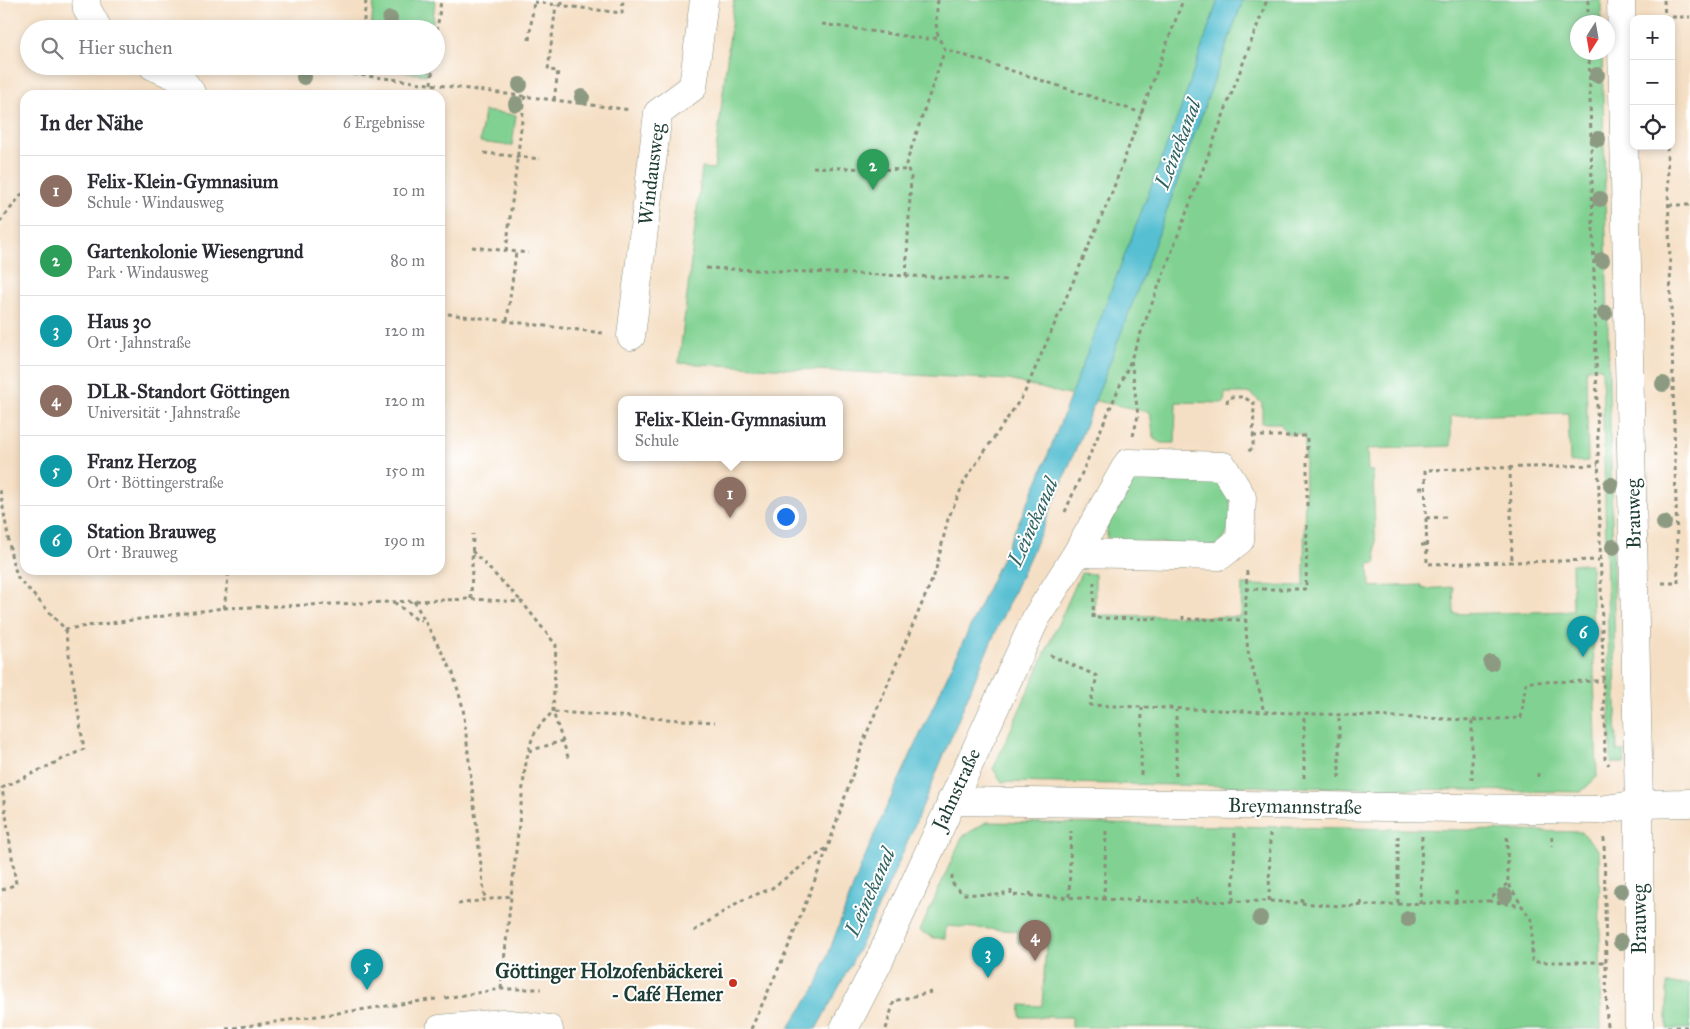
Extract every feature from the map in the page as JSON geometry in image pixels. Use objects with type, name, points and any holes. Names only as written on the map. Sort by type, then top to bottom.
[{"type":"street","points":[[86,0],[87,9],[93,20]]},
{"type":"street","name":"Windausweg","points":[[631,336],[658,112],[693,87],[704,0]]},
{"type":"street","name":"Brauweg","points":[[1621,9],[1639,804],[1639,1029]]},
{"type":"street","points":[[173,75],[180,78],[189,90]]},
{"type":"street","points":[[1086,554],[1220,556],[1240,540],[1242,497],[1223,466],[1128,463]]},
{"type":"street","name":"Jahnstraße","points":[[844,1029],[879,961],[1036,618],[1086,554],[1128,463]]},
{"type":"street","name":"Breymannstraße","points":[[951,801],[1599,810],[1639,804],[1690,803]]},
{"type":"street","points":[[440,1029],[502,1023],[549,1029]]},
{"type":"path","points":[[364,20],[366,0]]},
{"type":"path","points":[[438,20],[441,0]]},
{"type":"path","points":[[562,0],[562,5]]},
{"type":"path","points":[[529,40],[534,1],[622,13],[623,0]]},
{"type":"path","points":[[938,0],[935,24],[937,38],[945,49],[1142,113]]},
{"type":"path","points":[[751,1029],[789,945],[828,847],[866,735],[935,573],[948,519],[965,480],[1024,394],[1112,195],[1184,0]]},
{"type":"path","points":[[1065,514],[1131,359],[1267,0]]},
{"type":"path","points":[[1588,0],[1588,15]]},
{"type":"path","points":[[1664,0],[1665,15]]},
{"type":"path","points":[[554,100],[558,71],[548,70],[556,5]]},
{"type":"path","points":[[1621,9],[1650,15]]},
{"type":"path","points":[[1675,17],[1690,16]]},
{"type":"path","points":[[822,24],[925,39],[937,38]]},
{"type":"path","points":[[906,276],[911,177],[906,164],[945,49]]},
{"type":"path","points":[[1589,60],[1605,759],[1611,767]]},
{"type":"path","points":[[357,75],[658,112]]},
{"type":"path","points":[[431,84],[432,75]]},
{"type":"path","points":[[506,251],[525,96]]},
{"type":"path","points":[[1634,583],[1678,583],[1667,150]]},
{"type":"path","points":[[484,153],[540,159]]},
{"type":"path","points":[[812,167],[908,170]]},
{"type":"path","points":[[0,222],[20,196]]},
{"type":"path","points":[[1669,205],[1690,205]]},
{"type":"path","points":[[472,247],[528,254]]},
{"type":"path","points":[[507,321],[516,252]]},
{"type":"path","points":[[706,268],[1010,280]]},
{"type":"path","points":[[445,314],[631,336]]},
{"type":"path","points":[[1128,463],[1138,416],[1131,359]]},
{"type":"path","points":[[1223,466],[1253,448],[1254,403],[1243,397],[1228,397],[1228,403]]},
{"type":"path","points":[[1253,436],[1307,436],[1307,506],[1304,506]]},
{"type":"path","points":[[1598,465],[1538,465],[1510,468],[1481,467],[1425,470],[1425,488],[1427,564],[1542,563],[1599,560]]},
{"type":"path","points":[[1510,468],[1512,562]]},
{"type":"path","points":[[1419,488],[1425,488]]},
{"type":"path","points":[[0,490],[18,578],[65,629],[84,749],[2,788],[16,884],[0,891]]},
{"type":"path","points":[[1426,518],[1446,517]]},
{"type":"path","points":[[1246,589],[1306,589],[1307,525],[1304,526]]},
{"type":"path","points":[[471,599],[473,534]]},
{"type":"path","points":[[1240,540],[1247,570],[1246,620],[1251,664],[1262,697],[1263,713]]},
{"type":"path","points":[[1421,545],[1427,545]]},
{"type":"path","points":[[472,551],[522,602],[556,645],[553,712],[569,760]]},
{"type":"path","points":[[1086,554],[1094,618],[1131,617],[1157,619],[1157,616]]},
{"type":"path","points":[[224,608],[228,575]]},
{"type":"path","points":[[65,629],[224,608],[471,599],[522,602]]},
{"type":"path","points":[[414,601],[453,673],[464,708],[486,900]]},
{"type":"path","points":[[394,602],[416,619],[423,620]]},
{"type":"path","points":[[1183,616],[1183,620],[1206,618],[1246,620]]},
{"type":"path","points":[[1024,643],[1097,676],[1090,705],[1304,715],[1472,720],[1521,718],[1526,682],[1603,681]]},
{"type":"path","points":[[1141,804],[1142,708]]},
{"type":"path","points":[[1175,804],[1176,710]]},
{"type":"path","points":[[501,990],[529,751],[533,733],[553,712],[714,722]]},
{"type":"path","points":[[1304,715],[1304,806]]},
{"type":"path","points":[[1338,806],[1339,716]]},
{"type":"path","points":[[1472,720],[1472,808]]},
{"type":"path","points":[[529,751],[562,741]]},
{"type":"path","points":[[1070,897],[1072,803]]},
{"type":"path","points":[[1104,899],[1107,803]]},
{"type":"path","points":[[1233,901],[1235,805]]},
{"type":"path","points":[[1269,901],[1270,806]]},
{"type":"path","points":[[1398,903],[1411,808]]},
{"type":"path","points":[[1411,808],[1420,904]]},
{"type":"path","points":[[1507,809],[1508,883],[1532,921],[1532,962],[1606,962]]},
{"type":"path","points":[[694,931],[740,901],[772,888],[828,847]]},
{"type":"path","points":[[952,875],[952,883],[962,894],[1004,895],[1004,890]]},
{"type":"path","points":[[1488,901],[1508,883]]},
{"type":"path","points":[[1011,890],[1011,895],[1104,899],[1269,901],[1361,905],[1488,901],[1522,906]]},
{"type":"path","points":[[1030,896],[1031,891]]},
{"type":"path","points":[[1456,891],[1456,903]]},
{"type":"path","points":[[1138,893],[1138,900]]},
{"type":"path","points":[[1197,895],[1197,901]]},
{"type":"path","points":[[458,904],[511,896]]},
{"type":"path","points":[[1302,896],[1302,903]]},
{"type":"path","points":[[1361,905],[1362,897]]},
{"type":"path","points":[[226,1029],[501,990],[541,989]]},
{"type":"path","points":[[886,1029],[894,1001],[931,992]]},
{"type":"green space","points":[[374,0],[435,0],[433,20],[372,20]]},
{"type":"green space","points":[[734,0],[1601,0],[1601,15],[1570,15],[1570,60],[1602,60],[1617,751],[1624,751],[1625,763],[1611,763],[1602,368],[1586,368],[1588,461],[1570,462],[1568,413],[1451,416],[1451,446],[1367,449],[1368,471],[1373,471],[1376,563],[1369,564],[1370,587],[1422,585],[1423,589],[1453,587],[1454,614],[1573,611],[1572,564],[1591,564],[1597,777],[1581,792],[1002,782],[993,769],[1081,573],[1095,574],[1095,615],[1241,617],[1242,585],[1304,586],[1305,434],[1287,434],[1280,423],[1262,423],[1262,403],[1250,393],[1225,393],[1224,403],[1176,402],[1175,443],[1161,443],[1154,439],[1150,412],[1072,396],[1009,380],[679,363],[702,168],[714,169]]},
{"type":"green space","points":[[484,111],[516,115],[512,146],[480,142]]},
{"type":"green space","points":[[1137,472],[1219,475],[1230,502],[1231,512],[1231,521],[1224,538],[1217,546],[1107,540],[1107,527]]},
{"type":"green space","points":[[986,822],[1582,832],[1599,851],[1601,1029],[1072,1027],[1072,1017],[1020,1017],[1021,1005],[1042,1006],[1046,945],[1018,943],[1018,931],[946,926],[945,938],[934,938],[920,931],[962,837]]},
{"type":"green space","points":[[1667,984],[1690,984],[1690,1029],[1667,1029]]},
{"type":"water","name":"Leinekanal","points":[[1218,0],[1243,0],[1177,184],[1060,488],[980,667],[904,851],[840,985],[816,1029],[788,1029],[816,987],[861,866],[881,819],[1039,478],[1180,111]]},
{"type":"place","name":"Gartenkolonie Wiesengrund","points":[[873,190]]},
{"type":"place","name":"Felix-Klein-Gymnasium","points":[[730,518]]},
{"type":"place","name":"Station Brauweg","points":[[1583,657]]},
{"type":"place","name":"DLR-Standort Göttingen","points":[[1035,961]]},
{"type":"place","name":"Haus 30","points":[[988,978]]},
{"type":"place","name":"Göttinger Holzofenbäckerei - Café Hemer","points":[[733,983]]},
{"type":"place","name":"Franz Herzog","points":[[367,990]]}]
